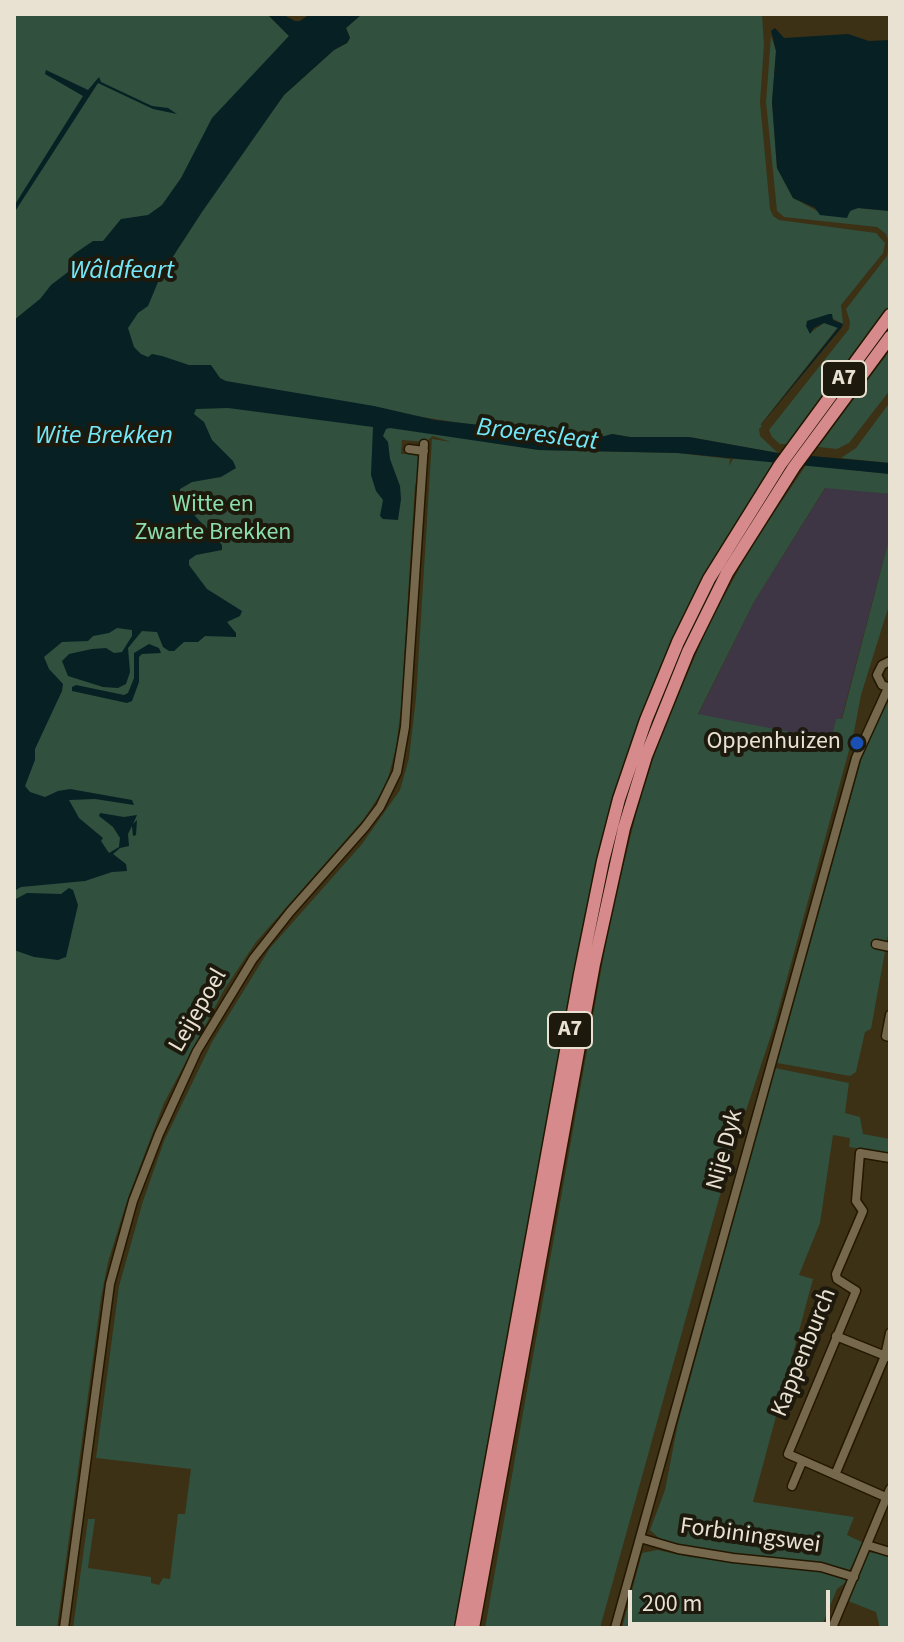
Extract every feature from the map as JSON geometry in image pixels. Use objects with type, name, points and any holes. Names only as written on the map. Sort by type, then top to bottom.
[{"type":"highway","name":"A7","points":[[461,1628],[577,990],[619,799],[646,720],[678,642],[709,579],[780,465],[890,315]]},
{"type":"highway","name":"A7","points":[[473,1628],[594,964],[624,828],[646,756],[688,652],[727,573],[794,467],[890,337]]},
{"type":"street","name":"Leijepoel","points":[[64,1628],[110,1284],[133,1201],[159,1134],[197,1051],[245,971],[271,934],[365,827],[397,772],[406,718],[424,448],[409,449]]},
{"type":"street","points":[[889,688],[880,682],[877,675],[882,665],[890,661]]},
{"type":"street","name":"Nije Dyk","points":[[615,1628],[856,758],[889,688]]},
{"type":"street","points":[[876,944],[890,947]]},
{"type":"street","points":[[890,1015],[886,1036],[890,1037]]},
{"type":"street","name":"Kappenburch","points":[[802,1462],[788,1454],[788,1449],[856,1291],[837,1279],[836,1274],[863,1211],[856,1201],[860,1153],[890,1158]]},
{"type":"street","points":[[835,1475],[888,1357],[890,1333]]},
{"type":"street","points":[[836,1336],[888,1357]]},
{"type":"street","points":[[792,1486],[802,1462],[889,1495],[832,1628]]},
{"type":"street","name":"Forbiningswei","points":[[640,1538],[678,1549],[821,1567],[854,1577]]},
{"type":"street","points":[[867,1545],[890,1552]]},
{"type":"shaded area","points":[[826,487],[890,494],[890,535],[841,720],[836,719],[831,741],[698,715],[754,602]]},
{"type":"green space","name":"Witte en Zwarte Brekken","points":[[14,14],[267,14],[289,36],[279,47],[237,160],[284,95],[334,50],[347,43],[350,38],[346,28],[362,14],[762,14],[764,45],[760,102],[773,216],[779,220],[876,233],[885,243],[883,253],[841,305],[843,324],[828,316],[807,321],[810,333],[824,323],[838,327],[761,424],[760,436],[778,453],[689,437],[612,434],[582,437],[416,416],[411,430],[539,450],[678,453],[730,459],[729,466],[733,459],[774,461],[699,585],[662,666],[640,720],[598,856],[456,1628],[73,1628],[88,1519],[95,1519],[88,1568],[151,1577],[151,1583],[159,1585],[163,1578],[170,1579],[178,1514],[185,1514],[191,1469],[96,1458],[119,1286],[164,1141],[212,1042],[270,948],[362,844],[400,790],[409,758],[416,698],[432,439],[451,442],[433,436],[425,442],[402,440],[401,454],[418,454],[421,471],[415,485],[401,709],[396,748],[386,786],[363,820],[256,942],[224,990],[164,1103],[129,1195],[108,1262],[57,1628],[14,1628]]},
{"type":"green space","points":[[771,36],[776,51],[772,102],[777,168],[793,198],[819,212],[848,214],[858,208],[890,211],[890,305],[787,444],[780,444],[769,430],[849,329],[846,309],[887,256],[889,243],[886,234],[877,227],[784,217],[777,211],[766,102]]},
{"type":"green space","points":[[890,350],[890,390],[849,443],[837,449],[818,447]]},
{"type":"green space","points":[[890,402],[890,463],[841,458],[856,448]]},
{"type":"green space","points":[[806,465],[890,474],[890,494],[825,488],[754,602],[698,714],[831,740],[836,719],[842,719],[890,535],[890,602],[861,695],[854,732],[774,1026],[730,1159],[600,1628],[485,1628],[610,920],[639,802],[659,740],[709,624],[751,547]]},
{"type":"green space","points":[[890,699],[890,924],[871,1029],[865,1032],[856,1072],[850,1076],[777,1063],[867,738]]},
{"type":"green space","points":[[775,1068],[849,1083],[845,1113],[860,1117],[863,1134],[890,1139],[890,1153],[849,1147],[850,1138],[833,1135],[820,1223],[799,1275],[813,1279],[753,1502],[854,1517],[847,1535],[864,1543],[849,1571],[715,1554],[663,1542],[650,1530],[665,1490],[678,1423]]},
{"type":"green space","points":[[657,1550],[691,1557],[832,1572],[844,1577],[846,1582],[837,1589],[821,1628],[622,1628],[642,1553]]},
{"type":"green space","points":[[869,1552],[890,1556],[890,1628],[880,1628],[876,1612],[848,1601]]},
{"type":"water","name":"Wite Brekken","points":[[267,14],[282,14],[300,21],[310,14],[362,14],[346,28],[350,38],[347,43],[334,50],[284,95],[161,275],[148,306],[138,313],[128,328],[134,347],[141,354],[162,356],[189,365],[211,365],[226,381],[374,406],[435,420],[597,438],[612,434],[689,437],[778,453],[890,463],[890,474],[678,453],[539,450],[390,428],[383,436],[388,442],[401,499],[398,520],[383,519],[380,516],[383,500],[376,491],[371,475],[373,427],[228,408],[196,409],[194,414],[204,422],[212,440],[236,468],[221,477],[192,482],[180,489],[182,502],[222,545],[222,550],[196,555],[189,560],[189,565],[207,589],[242,611],[240,616],[227,622],[236,637],[205,636],[198,642],[184,642],[174,651],[169,651],[163,647],[157,632],[142,631],[128,648],[130,672],[126,684],[118,688],[103,687],[68,676],[62,661],[69,654],[92,649],[122,652],[132,636],[132,630],[117,628],[93,636],[88,641],[62,642],[44,657],[49,669],[63,684],[62,691],[35,749],[35,760],[25,786],[30,792],[45,797],[70,789],[132,800],[134,805],[95,799],[69,800],[79,818],[103,838],[101,841],[109,853],[119,847],[120,838],[113,827],[99,816],[100,813],[124,817],[137,815],[133,824],[137,820],[136,835],[133,836],[132,826],[128,834],[129,846],[113,854],[126,864],[127,871],[112,872],[85,881],[21,887],[14,891],[14,320],[68,272],[69,259],[74,254],[93,241],[103,241],[121,219],[148,215],[162,205],[181,178],[212,118],[289,36]]},
{"type":"water","points":[[775,28],[784,38],[848,34],[869,41],[890,40],[890,211],[858,208],[850,211],[847,218],[820,215],[815,208],[793,198],[777,168],[772,102],[776,51],[771,31]]},
{"type":"water","points":[[46,70],[88,90],[99,77],[101,82],[177,114],[153,109],[98,83],[14,213],[14,206],[83,96],[45,74]]},
{"type":"water","points":[[832,314],[833,320],[843,324],[842,327],[760,426],[838,328],[824,323],[810,334],[807,321]]},
{"type":"water","points":[[149,644],[159,648],[161,653],[142,654],[139,657],[139,682],[132,701],[127,703],[72,691],[76,685],[124,695],[128,693],[134,678],[134,653]]},
{"type":"water","points":[[69,888],[73,890],[78,905],[66,957],[58,960],[34,957],[14,950],[14,900],[27,893],[61,894]]},
{"type":"place","name":"Oppenhuizen","points":[[857,743]]},
{"type":"water label","name":"Wâldfeart","points":[[122,272]]},
{"type":"water label","name":"Broeresleat","points":[[537,436]]}]
